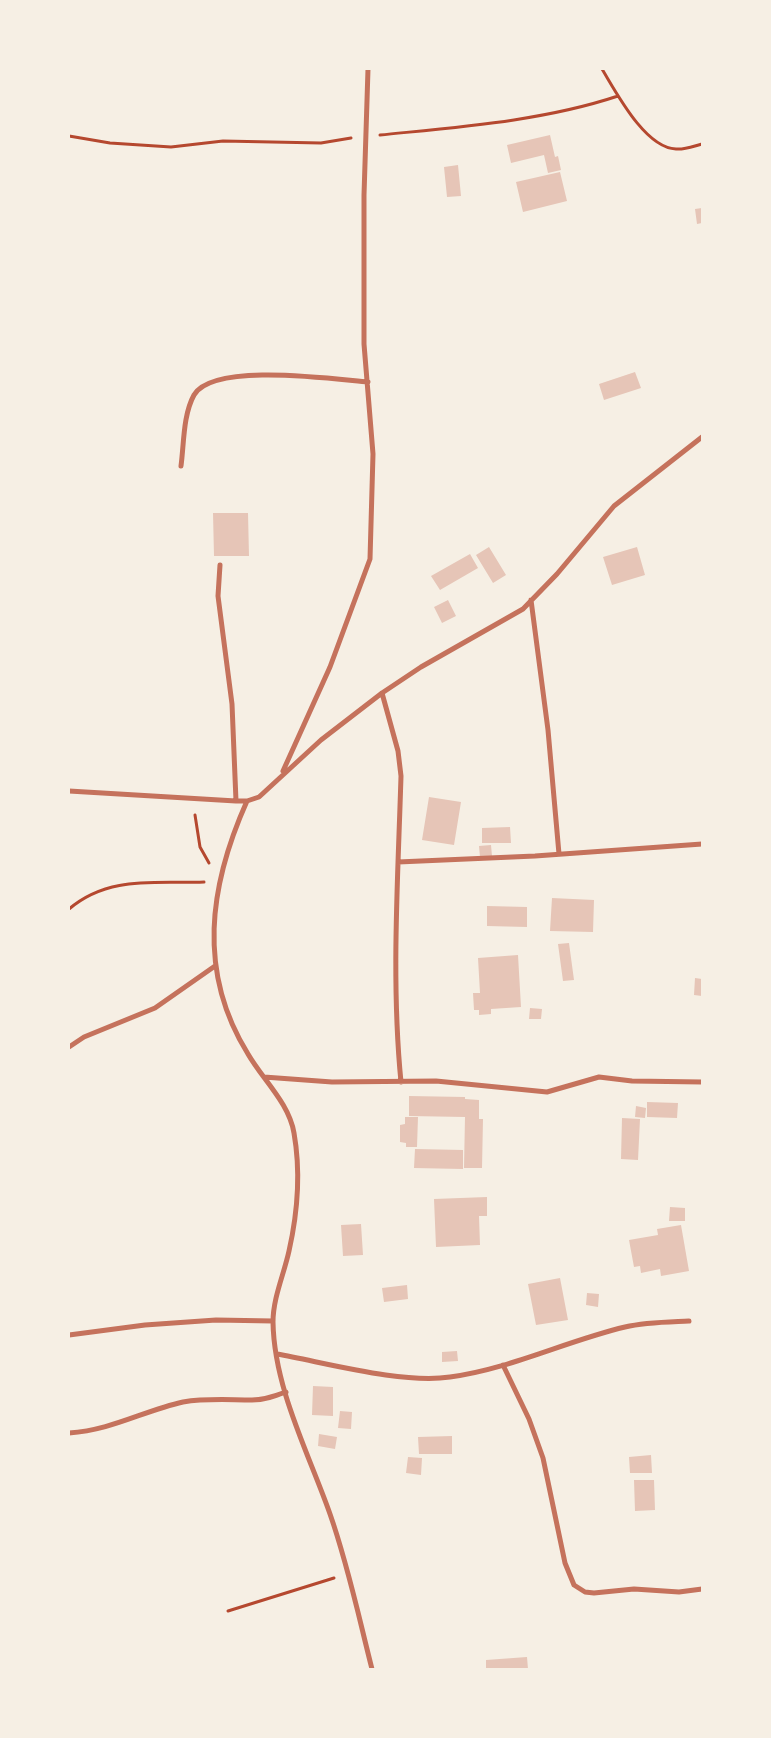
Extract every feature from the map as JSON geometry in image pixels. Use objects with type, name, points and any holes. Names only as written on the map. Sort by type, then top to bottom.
[{"type":"street","points":[[282,774],[330,667],[370,559],[373,454],[364,344],[368,69]]},
{"type":"street","points":[[181,466],[187,422],[194,395],[207,382],[232,376],[262,375],[368,382]]},
{"type":"street","points":[[69,791],[236,801],[247,801],[259,797],[282,774],[382,693],[451,650],[523,609],[557,574],[614,506],[702,436]]},
{"type":"street","points":[[220,565],[218,596],[232,704],[236,801]]},
{"type":"street","points":[[531,600],[548,730],[559,854]]},
{"type":"street","points":[[382,693],[398,751],[401,776],[394,979],[401,1082]]},
{"type":"street","points":[[247,801],[234,830],[220,874],[216,901],[215,966],[225,1010],[232,1027],[281,1101],[293,1129],[299,1167],[297,1205],[273,1321],[277,1354],[302,1444],[331,1517],[372,1669]]},
{"type":"street","points":[[398,862],[559,854],[702,844]]},
{"type":"street","points":[[69,1047],[93,1034],[156,1008],[215,966]]},
{"type":"street","points":[[264,1077],[332,1082],[436,1081],[547,1092],[599,1077],[632,1081],[702,1082]]},
{"type":"street","points":[[69,1335],[145,1325],[216,1320],[273,1321]]},
{"type":"street","points":[[277,1354],[420,1379],[448,1378],[502,1365],[628,1326],[689,1321]]},
{"type":"street","points":[[502,1365],[529,1419],[543,1458],[565,1563],[569,1578],[574,1585],[585,1592],[594,1593],[634,1590],[679,1592],[702,1589]]},
{"type":"street","points":[[69,1433],[92,1432],[126,1422],[158,1408],[186,1402],[214,1399],[251,1400],[286,1392]]},
{"type":"path","points":[[602,69],[637,123],[659,145],[676,149],[702,144]]},
{"type":"path","points":[[69,136],[110,143],[171,147],[241,141],[321,143],[366,136],[525,119],[588,106],[618,96]]},
{"type":"path","points":[[190,798],[200,847],[206,859],[220,874]]},
{"type":"path","points":[[69,909],[94,892],[130,882],[219,881]]},
{"type":"path","points":[[228,1612],[347,1574]]},
{"type":"building","points":[[550,135],[555,157],[558,156],[561,170],[548,173],[544,155],[511,163],[507,145]]},
{"type":"building","points":[[458,165],[461,196],[447,197],[444,167]]},
{"type":"building","points":[[560,172],[567,201],[523,212],[516,182]]},
{"type":"building","points":[[702,208],[702,223],[697,224],[695,209]]},
{"type":"building","points":[[635,372],[641,388],[604,400],[599,384]]},
{"type":"building","points":[[213,513],[248,513],[249,556],[214,556]]},
{"type":"building","points":[[489,547],[506,575],[493,583],[476,555]]},
{"type":"building","points":[[637,547],[645,575],[612,585],[603,557]]},
{"type":"building","points":[[470,554],[478,568],[440,590],[431,576]]},
{"type":"building","points":[[448,600],[456,616],[442,623],[434,607]]},
{"type":"building","points":[[429,797],[461,802],[454,845],[422,840]]},
{"type":"building","points":[[510,827],[511,843],[482,843],[482,828]]},
{"type":"building","points":[[491,845],[492,856],[480,857],[479,846]]},
{"type":"building","points":[[552,898],[594,900],[593,932],[550,931]]},
{"type":"building","points":[[487,906],[527,907],[527,927],[487,926]]},
{"type":"building","points":[[569,943],[574,980],[563,981],[558,944]]},
{"type":"building","points":[[518,955],[521,1007],[491,1009],[491,1014],[479,1015],[479,1010],[474,1010],[473,993],[480,993],[478,958]]},
{"type":"building","points":[[695,978],[702,979],[702,996],[694,995]]},
{"type":"building","points":[[530,1008],[542,1009],[541,1019],[529,1019]]},
{"type":"building","points":[[409,1096],[465,1097],[465,1099],[479,1100],[479,1119],[483,1119],[482,1168],[464,1168],[465,1117],[409,1116]]},
{"type":"building","points":[[647,1102],[678,1103],[677,1118],[647,1117]]},
{"type":"building","points":[[636,1106],[646,1108],[645,1118],[635,1117]]},
{"type":"building","points":[[405,1117],[418,1117],[417,1147],[406,1147],[406,1143],[400,1142],[400,1125],[405,1124]]},
{"type":"building","points":[[622,1118],[640,1119],[638,1160],[621,1159]]},
{"type":"building","points":[[415,1149],[463,1150],[463,1169],[414,1168]]},
{"type":"building","points":[[487,1197],[487,1216],[479,1216],[480,1245],[436,1247],[434,1199]]},
{"type":"building","points":[[670,1207],[685,1208],[685,1221],[669,1221]]},
{"type":"building","points":[[361,1224],[363,1255],[343,1256],[341,1225]]},
{"type":"building","points":[[681,1225],[689,1271],[661,1276],[660,1269],[641,1273],[640,1266],[634,1267],[629,1240],[658,1235],[657,1229]]},
{"type":"building","points":[[560,1278],[568,1320],[536,1325],[528,1284]]},
{"type":"building","points":[[407,1285],[408,1299],[384,1302],[382,1288]]},
{"type":"building","points":[[587,1293],[599,1294],[598,1307],[586,1305]]},
{"type":"building","points":[[457,1351],[458,1361],[442,1362],[442,1352]]},
{"type":"building","points":[[313,1386],[333,1387],[333,1416],[312,1415]]},
{"type":"building","points":[[340,1411],[352,1412],[351,1429],[338,1428]]},
{"type":"building","points":[[319,1434],[337,1437],[335,1449],[318,1446]]},
{"type":"building","points":[[452,1436],[452,1454],[419,1454],[418,1437]]},
{"type":"building","points":[[651,1455],[652,1473],[630,1473],[629,1457]]},
{"type":"building","points":[[408,1457],[422,1458],[421,1475],[406,1473]]},
{"type":"building","points":[[634,1480],[654,1480],[655,1510],[635,1511]]},
{"type":"building","points":[[527,1657],[528,1669],[486,1669],[486,1660]]}]
